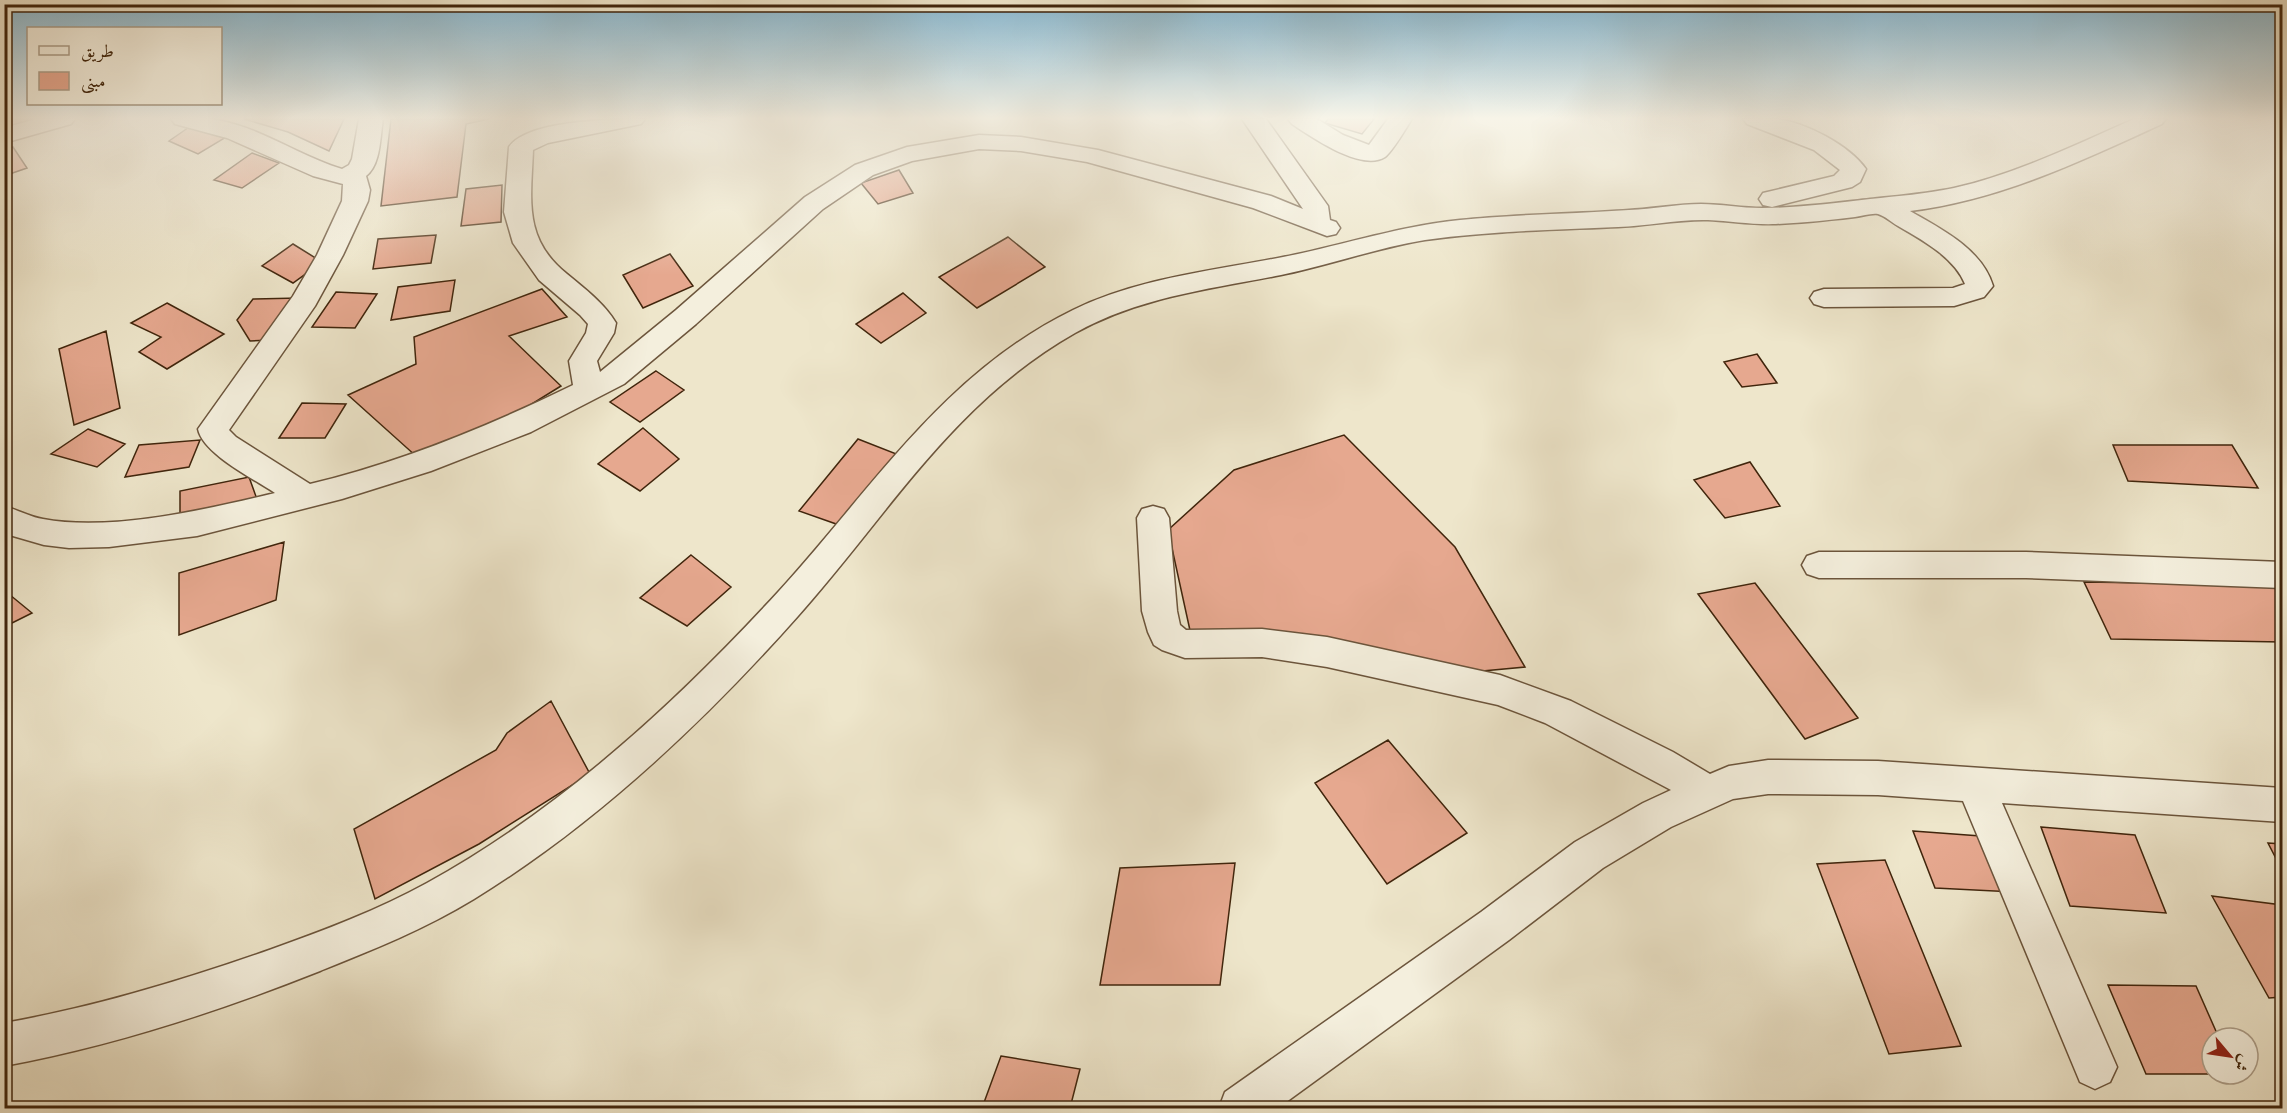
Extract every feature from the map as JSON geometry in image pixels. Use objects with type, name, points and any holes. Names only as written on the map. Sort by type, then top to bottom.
[{"type":"street","points":[[324,171],[345,177],[358,171]]},
{"type":"street","points":[[520,171],[517,212],[526,243],[549,274],[590,308],[602,323],[600,333],[583,362],[589,389]]},
{"type":"street","points":[[4,518],[17,525],[44,532],[109,534],[197,524],[306,497],[420,463],[520,424],[614,377],[686,317],[814,203],[863,171]]},
{"type":"street","points":[[1148,171],[1262,202],[1368,244]]},
{"type":"street","points":[[1290,171],[1315,206],[1318,213],[1317,224]]},
{"type":"street","points":[[4,1045],[45,1038],[106,1023],[197,995],[327,949],[452,891],[549,825],[627,764],[698,698],[794,597],[921,444],[976,388],[1011,361],[1078,319],[1110,304],[1142,293],[1286,265],[1398,237],[1458,228],[1640,219],[1706,212],[1821,189],[1851,177],[1853,171]]},
{"type":"street","points":[[1706,212],[1769,216],[1850,211],[1948,197],[2034,171]]},
{"type":"street","points":[[306,497],[225,445],[214,434],[213,429],[305,300],[330,255],[355,201],[357,190],[353,175]]},
{"type":"street","points":[[1824,298],[1954,297],[1968,294],[1978,286],[1975,273],[1959,256],[1883,206]]},
{"type":"street","points":[[1153,518],[1161,615],[1165,633],[1173,640],[1194,644],[1262,643],[1327,652],[1500,690],[1567,716],[1660,764],[1706,791]]},
{"type":"street","points":[[1819,565],[2026,565],[2283,575]]},
{"type":"street","points":[[1241,1108],[1495,926],[1589,855],[1657,815],[1706,791],[1729,783],[1768,777],[1878,778],[2283,805]]},
{"type":"street","points":[[1975,784],[2095,1067]]},
{"type":"building","points":[[4,171],[19,171],[4,176]]},
{"type":"building","points":[[227,171],[267,171],[242,188],[214,180]]},
{"type":"building","points":[[385,171],[460,171],[457,197],[381,206]]},
{"type":"building","points":[[900,171],[913,193],[878,204],[861,183]]},
{"type":"building","points":[[502,185],[501,222],[461,226],[466,189]]},
{"type":"building","points":[[436,235],[431,263],[373,269],[378,239]]},
{"type":"building","points":[[1008,237],[1045,267],[977,308],[939,277]]},
{"type":"building","points":[[293,244],[322,262],[293,283],[262,266]]},
{"type":"building","points":[[670,254],[693,286],[643,308],[623,275]]},
{"type":"building","points":[[455,280],[450,311],[391,320],[398,287]]},
{"type":"building","points":[[542,289],[567,317],[509,336],[561,386],[504,421],[417,457],[348,395],[416,364],[414,337]]},
{"type":"building","points":[[336,292],[377,294],[355,328],[312,327]]},
{"type":"building","points":[[903,293],[926,313],[881,343],[856,324]]},
{"type":"building","points":[[299,298],[270,340],[250,341],[237,320],[253,299]]},
{"type":"building","points":[[167,303],[224,334],[167,369],[139,352],[161,337],[131,323]]},
{"type":"building","points":[[106,331],[120,408],[74,425],[59,349]]},
{"type":"building","points":[[1757,354],[1777,383],[1742,387],[1724,362]]},
{"type":"building","points":[[656,371],[684,390],[640,422],[610,402]]},
{"type":"building","points":[[302,403],[346,404],[325,438],[279,438]]},
{"type":"building","points":[[643,428],[679,459],[640,491],[598,464]]},
{"type":"building","points":[[88,429],[125,444],[97,467],[51,454]]},
{"type":"building","points":[[1344,435],[1455,547],[1525,667],[1461,673],[1191,635],[1168,530],[1234,470]]},
{"type":"building","points":[[858,439],[899,455],[842,526],[799,511]]},
{"type":"building","points":[[200,440],[189,467],[125,477],[139,445]]},
{"type":"building","points":[[2113,445],[2232,445],[2258,488],[2128,481]]},
{"type":"building","points":[[1750,462],[1780,506],[1725,518],[1694,480]]},
{"type":"building","points":[[249,477],[259,505],[180,522],[180,491]]},
{"type":"building","points":[[284,542],[276,600],[179,635],[179,573]]},
{"type":"building","points":[[691,555],[731,587],[687,626],[640,598]]},
{"type":"building","points":[[2084,582],[2282,585],[2282,642],[2111,639]]},
{"type":"building","points":[[1755,583],[1858,718],[1805,739],[1698,594]]},
{"type":"building","points":[[4,590],[32,613],[4,627]]},
{"type":"building","points":[[551,701],[590,774],[479,844],[375,899],[354,829],[496,750],[507,733]]},
{"type":"building","points":[[1388,740],[1467,833],[1387,884],[1315,783]]},
{"type":"building","points":[[2041,827],[2135,835],[2166,913],[2070,906]]},
{"type":"building","points":[[1913,831],[1994,837],[2014,892],[1935,888]]},
{"type":"building","points":[[2268,843],[2282,844],[2282,870]]},
{"type":"building","points":[[1885,860],[1961,1046],[1889,1054],[1817,864]]},
{"type":"building","points":[[1235,863],[1220,985],[1100,985],[1120,868]]},
{"type":"building","points":[[2212,896],[2282,905],[2282,997],[2269,998]]},
{"type":"building","points":[[2108,985],[2196,986],[2214,1026],[2200,1026],[2200,1074],[2146,1074]]},
{"type":"building","points":[[1001,1056],[1080,1069],[1070,1108],[982,1108]]}]
